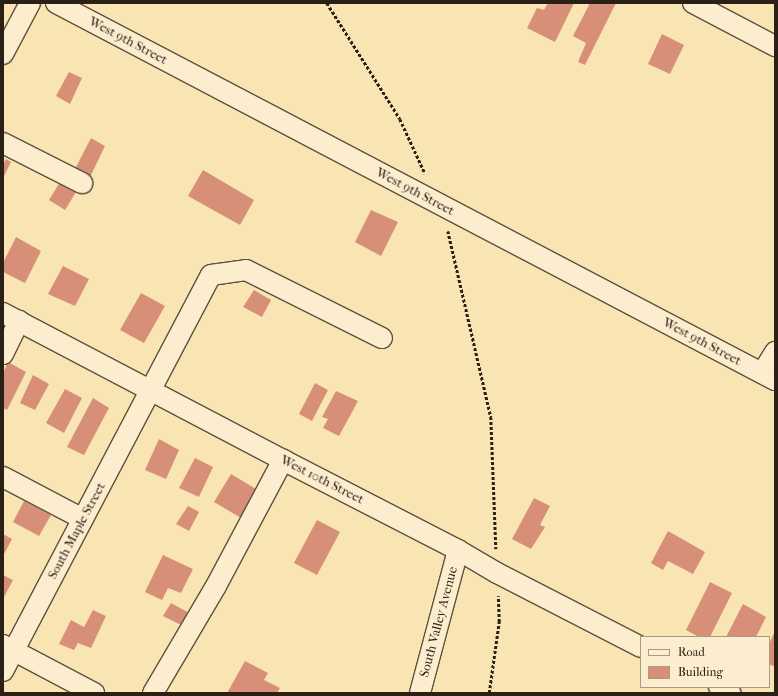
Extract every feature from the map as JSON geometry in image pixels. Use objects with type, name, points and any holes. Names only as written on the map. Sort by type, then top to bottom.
[{"type":"street","points":[[3,54],[30,3]]},
{"type":"street","name":"West 9th Street","points":[[56,3],[768,377]]},
{"type":"street","points":[[693,3],[775,46]]},
{"type":"street","points":[[3,143],[82,182]]},
{"type":"street","name":"South Maple Street","points":[[3,671],[8,648],[83,519],[211,275],[246,270],[382,338]]},
{"type":"street","points":[[3,354],[11,317]]},
{"type":"street","name":"West 10th Street","points":[[11,317],[150,391],[458,550],[497,573],[640,646]]},
{"type":"street","points":[[768,377],[775,352]]},
{"type":"street","points":[[154,693],[212,593],[283,460]]},
{"type":"street","points":[[3,477],[83,519]]},
{"type":"street","name":"South Valley Avenue","points":[[420,693],[458,550]]},
{"type":"street","points":[[8,648],[94,693]]},
{"type":"street","points":[[721,688],[731,693]]},
{"type":"path","points":[[327,3],[400,118],[426,176]]},
{"type":"path","points":[[440,205],[446,219],[491,417],[499,622],[489,693]]},
{"type":"building","points":[[548,3],[574,3],[555,42],[527,28],[537,8],[544,10]]},
{"type":"building","points":[[590,3],[616,3],[585,65],[578,62],[586,43],[573,36]]},
{"type":"building","points":[[662,34],[684,45],[670,74],[648,64]]},
{"type":"building","points":[[69,72],[82,78],[70,104],[56,96]]},
{"type":"building","points":[[91,138],[105,146],[90,177],[75,169]]},
{"type":"building","points":[[6,159],[11,162],[3,178],[3,164]]},
{"type":"building","points":[[203,170],[254,200],[240,225],[188,196]]},
{"type":"building","points":[[60,182],[76,192],[65,210],[49,200]]},
{"type":"building","points":[[371,210],[398,222],[381,256],[355,242]]},
{"type":"building","points":[[16,237],[41,251],[25,283],[3,272],[3,263]]},
{"type":"building","points":[[63,266],[89,279],[75,306],[48,294]]},
{"type":"building","points":[[254,290],[271,300],[262,317],[243,307]]},
{"type":"building","points":[[141,293],[165,306],[144,343],[120,330]]},
{"type":"building","points":[[8,362],[26,372],[7,410],[3,408],[3,373]]},
{"type":"building","points":[[33,375],[49,384],[35,410],[20,403]]},
{"type":"building","points":[[315,383],[328,390],[312,421],[299,414]]},
{"type":"building","points":[[65,389],[82,398],[64,433],[46,423]]},
{"type":"building","points":[[336,391],[358,401],[339,436],[323,428],[328,419],[322,417]]},
{"type":"building","points":[[93,398],[109,408],[84,455],[67,447]]},
{"type":"building","points":[[159,439],[179,450],[166,479],[145,470]]},
{"type":"building","points":[[195,458],[213,467],[199,497],[179,488]]},
{"type":"building","points":[[231,474],[256,489],[241,518],[214,502]]},
{"type":"building","points":[[534,498],[550,506],[540,525],[545,527],[531,549],[512,539]]},
{"type":"building","points":[[24,501],[51,515],[39,536],[13,522]]},
{"type":"building","points":[[188,506],[199,512],[189,531],[176,524]]},
{"type":"building","points":[[317,520],[340,532],[317,575],[294,563]]},
{"type":"building","points":[[668,531],[705,552],[693,574],[668,561],[663,570],[651,563]]},
{"type":"building","points":[[3,534],[12,539],[3,556]]},
{"type":"building","points":[[163,555],[193,569],[181,593],[168,588],[162,600],[145,592]]},
{"type":"building","points":[[3,575],[13,580],[3,599]]},
{"type":"building","points":[[710,582],[732,593],[710,636],[697,636],[686,630]]},
{"type":"building","points":[[171,603],[191,614],[183,626],[163,616]]},
{"type":"building","points":[[743,604],[766,617],[756,636],[727,636]]},
{"type":"building","points":[[93,610],[106,616],[91,648],[78,643],[74,650],[59,644],[71,620],[84,627]]},
{"type":"building","points":[[775,631],[775,667],[770,664],[770,642]]},
{"type":"building","points":[[245,661],[268,673],[264,680],[280,688],[277,693],[227,693]]}]
